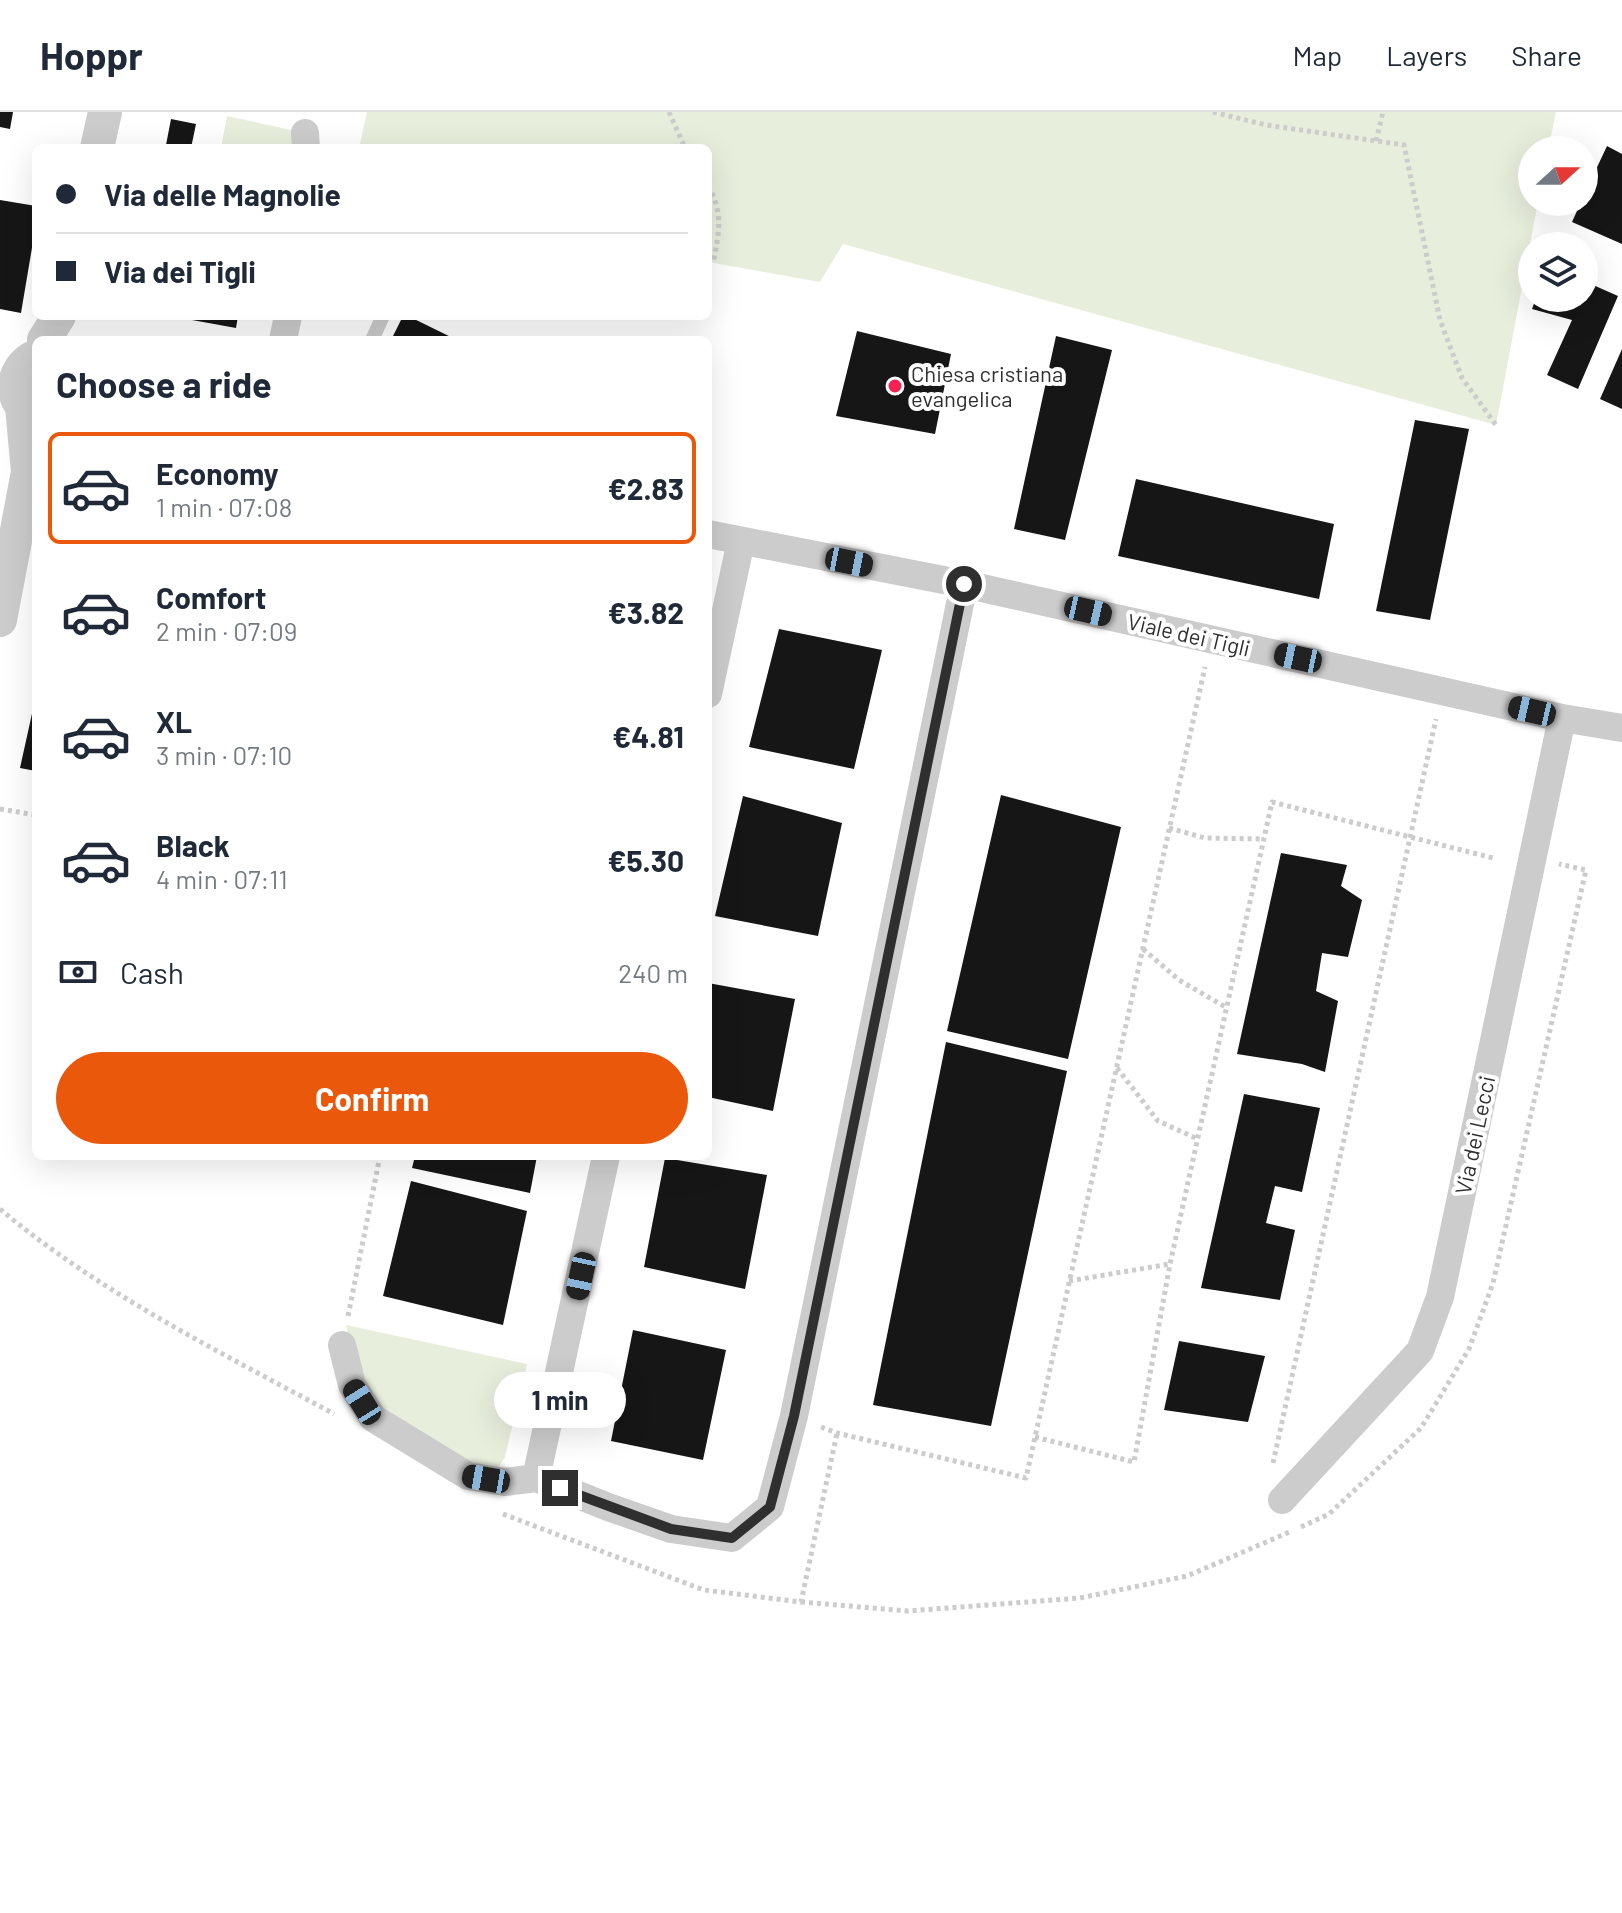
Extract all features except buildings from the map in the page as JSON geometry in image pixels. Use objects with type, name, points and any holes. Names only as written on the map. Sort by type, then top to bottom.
[{"type":"street","points":[[98,144],[104,112]]},
{"type":"street","points":[[0,620],[32,464],[24,374]]},
{"type":"street","name":"Viale dei Tigli","points":[[712,535],[964,584],[1562,718],[1622,728]]},
{"type":"street","points":[[712,675],[741,541]]},
{"type":"street","points":[[342,1345],[352,1385],[373,1418],[468,1476],[505,1482],[536,1478],[671,1529],[732,1538],[770,1507],[794,1416],[964,584]]},
{"type":"street","name":"Via dei Lecci","points":[[1276,1488],[1420,1351],[1440,1297],[1562,718]]},
{"type":"street","points":[[536,1478],[605,1160]]},
{"type":"path","points":[[669,112],[683,144]]},
{"type":"path","points":[[1213,112],[1266,125],[1404,145],[1440,320],[1462,378],[1496,425]]},
{"type":"path","points":[[1376,141],[1383,112]]},
{"type":"path","points":[[712,194],[719,209],[720,228],[713,263]]},
{"type":"path","points":[[794,1416],[837,1433],[1026,1478],[1211,639]]},
{"type":"path","points":[[1276,1488],[1443,691]]},
{"type":"path","points":[[1035,1437],[1134,1462],[1170,1264],[1272,802],[1493,858]]},
{"type":"path","points":[[0,809],[32,814]]},
{"type":"path","points":[[1169,828],[1205,838],[1264,839]]},
{"type":"path","points":[[801,1602],[908,1611],[1080,1598],[1187,1576],[1329,1514],[1421,1428],[1469,1349],[1493,1283],[1586,870],[1532,858]]},
{"type":"path","points":[[1143,949],[1179,980],[1227,1008]]},
{"type":"path","points":[[1116,1068],[1158,1121],[1198,1139]]},
{"type":"path","points":[[0,1209],[26,1231],[145,1310],[342,1419]]},
{"type":"path","points":[[1069,1281],[1170,1264]]},
{"type":"green space","points":[[367,112],[1556,112],[1551,136],[1518,136],[1518,216],[1535,216],[1532,232],[1518,232],[1518,308],[1496,425],[843,244],[820,282],[712,263],[712,144],[360,144]]},
{"type":"green space","points":[[227,116],[305,133],[306,144],[222,144]]},
{"type":"green space","points":[[346,1325],[527,1364],[505,1457],[498,1468],[460,1461],[382,1408],[360,1381]]},
{"type":"place","name":"Chiesa cristiana evangelica","points":[[895,386]]},
{"type":"route","points":[[560,1488],[671,1529],[732,1538],[770,1507],[794,1416],[964,584]]}]
